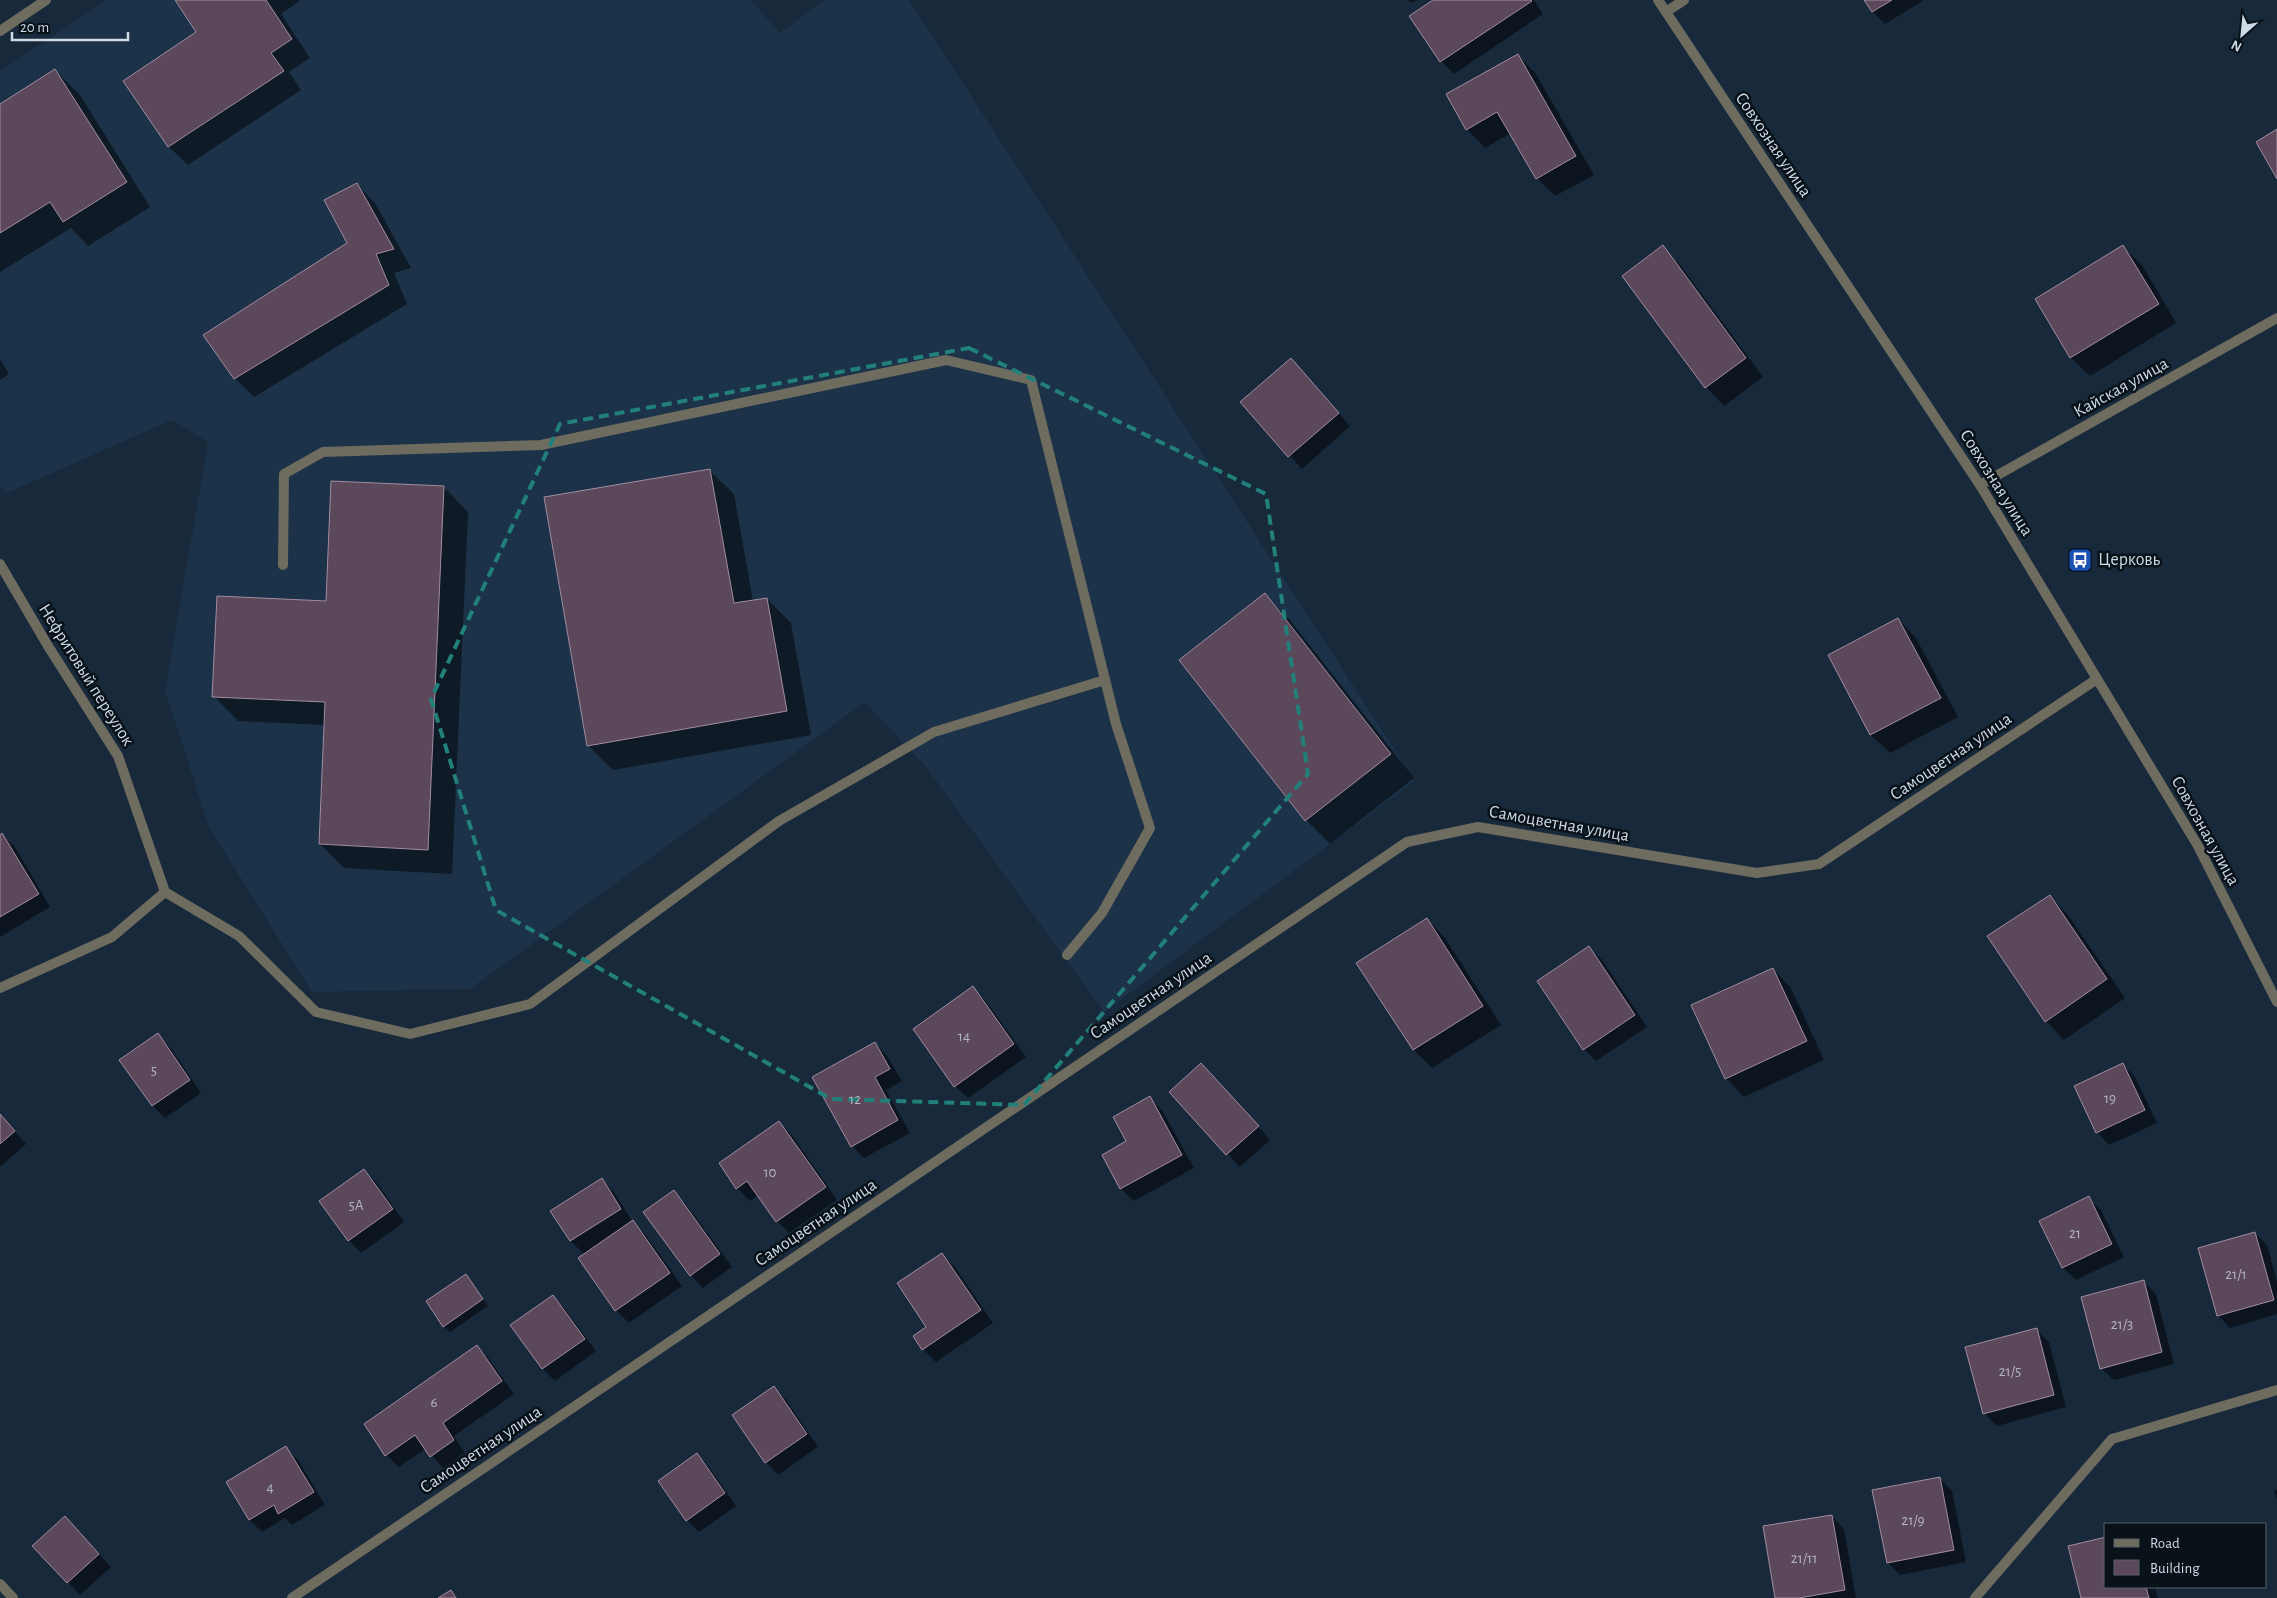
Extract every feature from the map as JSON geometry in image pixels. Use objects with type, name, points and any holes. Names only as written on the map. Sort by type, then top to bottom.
[{"type":"street","points":[[0,31],[46,0]]},
{"type":"street","name":"Совхозная улица","points":[[1658,0],[1980,485],[2198,846],[2277,1002]]},
{"type":"street","points":[[1666,12],[1684,0]]},
{"type":"street","name":"Кайская улица","points":[[1980,485],[2277,318]]},
{"type":"street","points":[[283,565],[284,474],[323,452],[541,445],[946,360],[1031,380],[1116,724],[1150,828],[1102,913],[1067,954]]},
{"type":"street","name":"Нефритовый переулок","points":[[0,564],[48,646],[118,756],[166,892]]},
{"type":"street","name":"Самоцветная улица","points":[[292,1598],[1407,842],[1478,827],[1758,872],[1819,864],[2097,679]]},
{"type":"street","points":[[0,988],[112,937],[166,892],[239,936],[316,1012],[410,1034],[530,1004],[779,822],[934,732],[1105,680]]},
{"type":"street","points":[[1975,1598],[2112,1440],[2277,1390]]},
{"type":"street","points":[[0,1584],[13,1598]]},
{"type":"highlighted area","points":[[969,348],[1266,494],[1308,774],[1024,1105],[831,1099],[496,910],[431,699],[560,424]]},
{"type":"shaded area","points":[[107,0],[751,0],[780,33],[824,0],[909,0],[1415,781],[1104,1012],[927,768],[865,702],[470,989],[312,992],[209,827],[165,691],[208,442],[172,420],[5,494],[0,485],[0,71]]},
{"type":"building","points":[[175,0],[266,0],[292,39],[271,53],[284,71],[168,147],[123,81],[196,32]]},
{"type":"building","points":[[1433,0],[1532,1],[1440,62],[1409,16]]},
{"type":"building","points":[[1864,0],[1892,0],[1872,12]]},
{"type":"building","points":[[1518,54],[1576,156],[1536,179],[1497,112],[1466,130],[1446,94]]},
{"type":"building","points":[[55,69],[127,182],[63,222],[50,202],[0,233],[0,104]]},
{"type":"building","points":[[2277,129],[2277,179],[2256,142]]},
{"type":"building","points":[[357,183],[394,249],[376,254],[389,285],[234,379],[203,335],[347,243],[324,200]]},
{"type":"building","points":[[1663,245],[1746,358],[1705,388],[1622,276]]},
{"type":"building","points":[[2123,245],[2159,304],[2070,358],[2035,299]]},
{"type":"building","points":[[1291,358],[1339,413],[1288,457],[1240,402]]},
{"type":"building","points":[[710,469],[734,603],[767,598],[787,711],[587,746],[544,497]]},
{"type":"building","points":[[331,481],[444,486],[428,850],[319,844],[325,702],[212,697],[217,596],[326,601]]},
{"type":"building","points":[[1265,593],[1391,754],[1305,821],[1179,660]]},
{"type":"building","points":[[1898,618],[1941,698],[1870,735],[1828,655]]},
{"type":"building","points":[[2,833],[39,894],[0,917],[0,835]]},
{"type":"building","points":[[2050,895],[2107,979],[2045,1022],[1987,936]]},
{"type":"building","points":[[1427,918],[1483,1006],[1413,1050],[1356,963]]},
{"type":"building","points":[[1589,946],[1635,1015],[1583,1050],[1537,981]]},
{"type":"building","points":[[1773,968],[1807,1041],[1725,1079],[1691,1005]]},
{"type":"building","points":[[973,986],[1014,1044],[954,1087],[913,1029]]},
{"type":"building","points":[[158,1033],[190,1080],[152,1106],[119,1060]]},
{"type":"building","points":[[875,1042],[890,1069],[875,1077],[898,1120],[851,1147],[812,1077]]},
{"type":"building","points":[[1201,1063],[1259,1126],[1226,1155],[1169,1092]]},
{"type":"building","points":[[2123,1063],[2145,1110],[2096,1133],[2074,1086]]},
{"type":"building","points":[[1150,1096],[1182,1155],[1120,1189],[1102,1155],[1126,1141],[1113,1117]]},
{"type":"building","points":[[0,1114],[15,1131],[0,1144]]},
{"type":"building","points":[[779,1121],[826,1187],[776,1222],[747,1181],[736,1189],[719,1163]]},
{"type":"building","points":[[364,1169],[393,1209],[348,1241],[319,1201]]},
{"type":"building","points":[[602,1178],[621,1209],[570,1241],[550,1211]]},
{"type":"building","points":[[674,1190],[720,1254],[690,1276],[643,1212]]},
{"type":"building","points":[[2089,1196],[2112,1244],[2062,1268],[2039,1221]]},
{"type":"building","points":[[633,1220],[670,1273],[615,1311],[578,1258]]},
{"type":"building","points":[[2255,1232],[2274,1300],[2217,1316],[2198,1248]]},
{"type":"building","points":[[942,1253],[981,1310],[922,1350],[913,1336],[926,1327],[897,1283]]},
{"type":"building","points":[[466,1274],[483,1299],[443,1327],[426,1301]]},
{"type":"building","points":[[2144,1280],[2162,1352],[2100,1369],[2081,1297]]},
{"type":"building","points":[[553,1295],[585,1339],[542,1369],[510,1325]]},
{"type":"building","points":[[2037,1328],[2054,1395],[1983,1414],[1965,1347]]},
{"type":"building","points":[[477,1345],[502,1381],[443,1423],[454,1440],[430,1457],[415,1435],[385,1456],[364,1424]]},
{"type":"building","points":[[774,1386],[807,1434],[765,1463],[732,1415]]},
{"type":"building","points":[[286,1446],[314,1492],[278,1514],[274,1505],[249,1520],[226,1482]]},
{"type":"building","points":[[697,1453],[725,1493],[686,1521],[658,1481]]},
{"type":"building","points":[[1940,1477],[1954,1550],[1887,1563],[1872,1490]]},
{"type":"building","points":[[1832,1515],[1845,1590],[1799,1598],[1775,1598],[1763,1526]]},
{"type":"building","points":[[65,1516],[99,1554],[67,1583],[32,1546]]},
{"type":"building","points":[[2104,1537],[2104,1588],[2146,1588],[2149,1598],[2081,1598],[2068,1546]]},
{"type":"building","points":[[451,1590],[456,1598],[438,1598]]},
{"type":"place","name":"Церковь","points":[[2080,560]]}]
